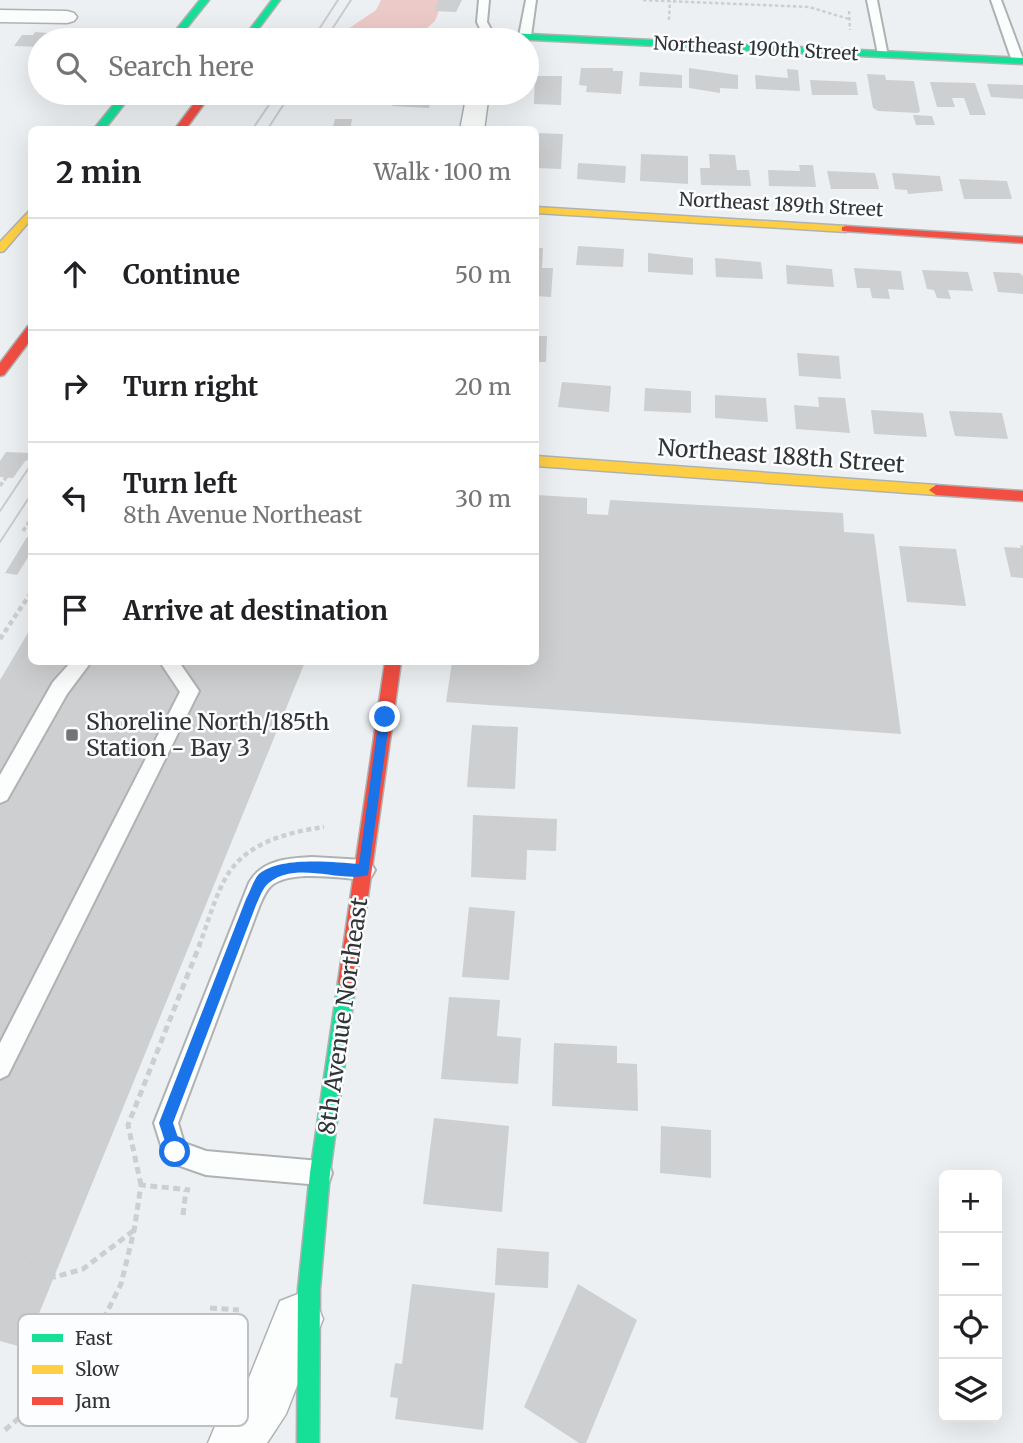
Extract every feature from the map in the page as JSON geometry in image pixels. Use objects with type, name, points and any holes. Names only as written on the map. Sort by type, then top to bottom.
[{"type":"main road","points":[[182,28],[205,0]]},
{"type":"main road","points":[[255,28],[276,0]]},
{"type":"main road","name":"Northeast 190th Street","points":[[539,37],[1021,61]]},
{"type":"main road","points":[[101,126],[118,105]]},
{"type":"main road","points":[[182,126],[198,105]]},
{"type":"main road","name":"Northeast 189th Street","points":[[539,210],[1023,240]]},
{"type":"main road","points":[[0,249],[28,216]]},
{"type":"main road","points":[[0,372],[28,334]]},
{"type":"main road","name":"Northeast 188th Street","points":[[539,461],[1023,496]]},
{"type":"main road","name":"8th Avenue Northeast","points":[[308,1443],[309,1289],[320,1173],[393,665]]},
{"type":"street","points":[[0,16],[67,17]]},
{"type":"street","points":[[473,126],[476,105]]},
{"type":"street","name":"8th Avenue Northeast","points":[[248,1424],[268,1396],[309,1289]]},
{"type":"street","name":"8th Avenue Northeast","points":[[235,1443],[247,1426]]},
{"type":"lane","points":[[484,0],[482,22],[484,28]]},
{"type":"lane","points":[[526,28],[531,0]]},
{"type":"lane","points":[[872,0],[884,54]]},
{"type":"lane","points":[[996,0],[1021,61]]},
{"type":"lane","points":[[0,794],[60,688],[79,665]]},
{"type":"lane","points":[[0,1067],[190,691],[171,665]]},
{"type":"lane","points":[[320,1173],[206,1163],[175,1152],[166,1123],[250,903],[264,878],[297,868],[364,870]]},
{"type":"path","points":[[643,0],[809,7],[849,19]]},
{"type":"path","points":[[808,0],[809,7]]},
{"type":"path","points":[[669,26],[670,1]]},
{"type":"path","points":[[0,467],[6,458],[28,459]]},
{"type":"path","points":[[0,486],[19,459]]},
{"type":"path","points":[[0,639],[28,597]]},
{"type":"path","points":[[0,695],[28,647]]},
{"type":"path","points":[[106,1314],[121,1283],[134,1231],[141,1185],[198,1191]]},
{"type":"path","points":[[183,1215],[186,1190]]},
{"type":"path","points":[[0,1244],[55,1277],[83,1269],[134,1231]]},
{"type":"path","points":[[210,1308],[239,1311]]},
{"type":"path","points":[[5,1430],[18,1419]]},
{"type":"shaded area","points":[[381,0],[443,0],[435,21],[427,28],[349,28],[376,10]]},
{"type":"building","points":[[438,0],[462,0],[456,12],[435,11]]},
{"type":"building","points":[[22,35],[28,35],[28,47],[14,46]]},
{"type":"building","points":[[581,68],[613,68],[613,71],[623,71],[621,94],[586,92],[587,86],[579,85]]},
{"type":"building","points":[[689,68],[738,75],[738,89],[720,88],[720,93],[689,88]]},
{"type":"building","points":[[787,69],[798,70],[800,91],[756,89],[755,75],[788,78]]},
{"type":"building","points":[[640,72],[682,75],[682,88],[639,86]]},
{"type":"building","points":[[867,74],[885,75],[886,80],[914,81],[920,111],[878,111],[873,108]]},
{"type":"building","points":[[539,76],[562,76],[561,105],[539,104]]},
{"type":"building","points":[[810,80],[856,82],[858,95],[812,95]]},
{"type":"building","points":[[930,82],[975,83],[986,115],[970,115],[964,98],[952,98],[955,107],[937,107]]},
{"type":"building","points":[[987,84],[1023,85],[1023,99],[991,97]]},
{"type":"building","points":[[392,105],[430,105],[429,108]]},
{"type":"building","points":[[913,115],[932,116],[935,125],[916,125]]},
{"type":"building","points":[[335,119],[352,119],[351,126],[333,126]]},
{"type":"building","points":[[539,133],[563,134],[561,169],[539,168]]},
{"type":"building","points":[[641,154],[688,156],[688,184],[640,181]]},
{"type":"building","points":[[709,154],[735,155],[737,170],[749,170],[751,186],[701,185],[700,168],[710,168]]},
{"type":"building","points":[[578,163],[626,166],[625,183],[577,179]]},
{"type":"building","points":[[799,165],[813,165],[816,187],[769,186],[768,170],[800,171]]},
{"type":"building","points":[[827,171],[875,173],[879,189],[831,189]]},
{"type":"building","points":[[892,173],[940,176],[943,191],[908,194],[907,190],[895,189]]},
{"type":"building","points":[[959,179],[1007,181],[1012,199],[964,199]]},
{"type":"building","points":[[578,246],[624,249],[623,267],[576,265]]},
{"type":"building","points":[[539,248],[543,248],[542,268],[553,268],[551,297],[539,296]]},
{"type":"building","points":[[648,253],[693,258],[693,275],[648,272]]},
{"type":"building","points":[[715,258],[761,262],[763,279],[716,277]]},
{"type":"building","points":[[786,265],[832,269],[834,287],[787,284]]},
{"type":"building","points":[[854,268],[901,271],[904,290],[888,289],[890,299],[872,298],[870,288],[857,288]]},
{"type":"building","points":[[922,270],[968,272],[973,291],[948,290],[951,299],[937,298],[934,290],[927,289]]},
{"type":"building","points":[[993,272],[1020,273],[1023,276],[1023,294],[998,292]]},
{"type":"building","points":[[539,336],[547,336],[546,362],[539,362]]},
{"type":"building","points":[[797,353],[839,356],[841,379],[799,376]]},
{"type":"building","points":[[562,382],[611,386],[609,412],[558,407]]},
{"type":"building","points":[[645,388],[691,391],[691,413],[644,411]]},
{"type":"building","points":[[715,395],[766,398],[768,422],[715,418]]},
{"type":"building","points":[[818,397],[845,398],[850,433],[796,429],[794,405],[819,407]]},
{"type":"building","points":[[871,410],[923,413],[927,437],[874,434]]},
{"type":"building","points":[[949,411],[1002,413],[1008,439],[955,436]]},
{"type":"building","points":[[6,452],[28,453],[28,457],[13,478],[0,477],[0,461]]},
{"type":"building","points":[[539,495],[587,498],[587,514],[608,515],[610,500],[843,513],[844,532],[874,534],[901,734],[446,702],[452,665],[539,665]]},
{"type":"building","points":[[28,537],[28,557],[17,575],[5,573]]},
{"type":"building","points":[[1020,545],[1023,546],[1023,578],[1011,577],[1004,547],[1021,548]]},
{"type":"building","points":[[899,546],[956,549],[966,606],[907,602]]},
{"type":"building","points":[[28,633],[28,665],[304,665],[39,1314],[18,1314],[18,1346],[0,1341],[0,680]]},
{"type":"building","points":[[472,725],[518,727],[515,789],[467,787]]},
{"type":"building","points":[[473,815],[557,819],[556,851],[527,850],[526,880],[471,877]]},
{"type":"building","points":[[469,907],[515,911],[509,980],[462,977]]},
{"type":"building","points":[[449,997],[500,1000],[497,1036],[521,1038],[518,1084],[441,1079]]},
{"type":"building","points":[[554,1043],[617,1046],[617,1063],[637,1064],[638,1111],[552,1106]]},
{"type":"building","points":[[434,1118],[509,1126],[502,1212],[423,1204]]},
{"type":"building","points":[[661,1126],[711,1130],[711,1178],[660,1173]]},
{"type":"building","points":[[497,1248],[549,1252],[548,1288],[495,1285]]},
{"type":"building","points":[[412,1284],[495,1293],[483,1430],[395,1419],[398,1398],[390,1397],[395,1363],[402,1364]]},
{"type":"building","points":[[578,1284],[637,1320],[586,1443],[579,1443],[524,1407]]},
{"type":"tram line","points":[[320,28],[338,0]]},
{"type":"tram line","points":[[333,28],[351,0]]},
{"type":"tram line","points":[[255,126],[269,105]]},
{"type":"tram line","points":[[270,126],[283,105]]},
{"type":"tram line","points":[[0,511],[28,469]]},
{"type":"tram line","points":[[0,542],[28,499]]},
{"type":"traffic: fast","points":[[182,28],[205,0]]},
{"type":"traffic: fast","points":[[255,28],[276,0]]},
{"type":"traffic: fast","points":[[539,37],[1023,61]]},
{"type":"traffic: fast","points":[[101,126],[118,105]]},
{"type":"traffic: fast","points":[[308,1443],[309,1289],[320,1173],[347,982]]},
{"type":"traffic: slow","points":[[539,210],[846,229]]},
{"type":"traffic: slow","points":[[0,249],[28,216]]},
{"type":"traffic: slow","points":[[539,461],[936,490]]},
{"type":"traffic: jam","points":[[182,126],[198,105]]},
{"type":"traffic: jam","points":[[846,229],[1023,240]]},
{"type":"traffic: jam","points":[[0,372],[28,334]]},
{"type":"traffic: jam","points":[[936,490],[1023,496]]},
{"type":"traffic: jam","points":[[347,982],[393,665]]},
{"type":"place","name":"Shoreline North/185th Station - Bay 3","points":[[72,735]]},
{"type":"route","points":[[175,1152],[166,1123],[250,903],[264,878],[287,869],[317,867],[364,870],[385,717]]}]
